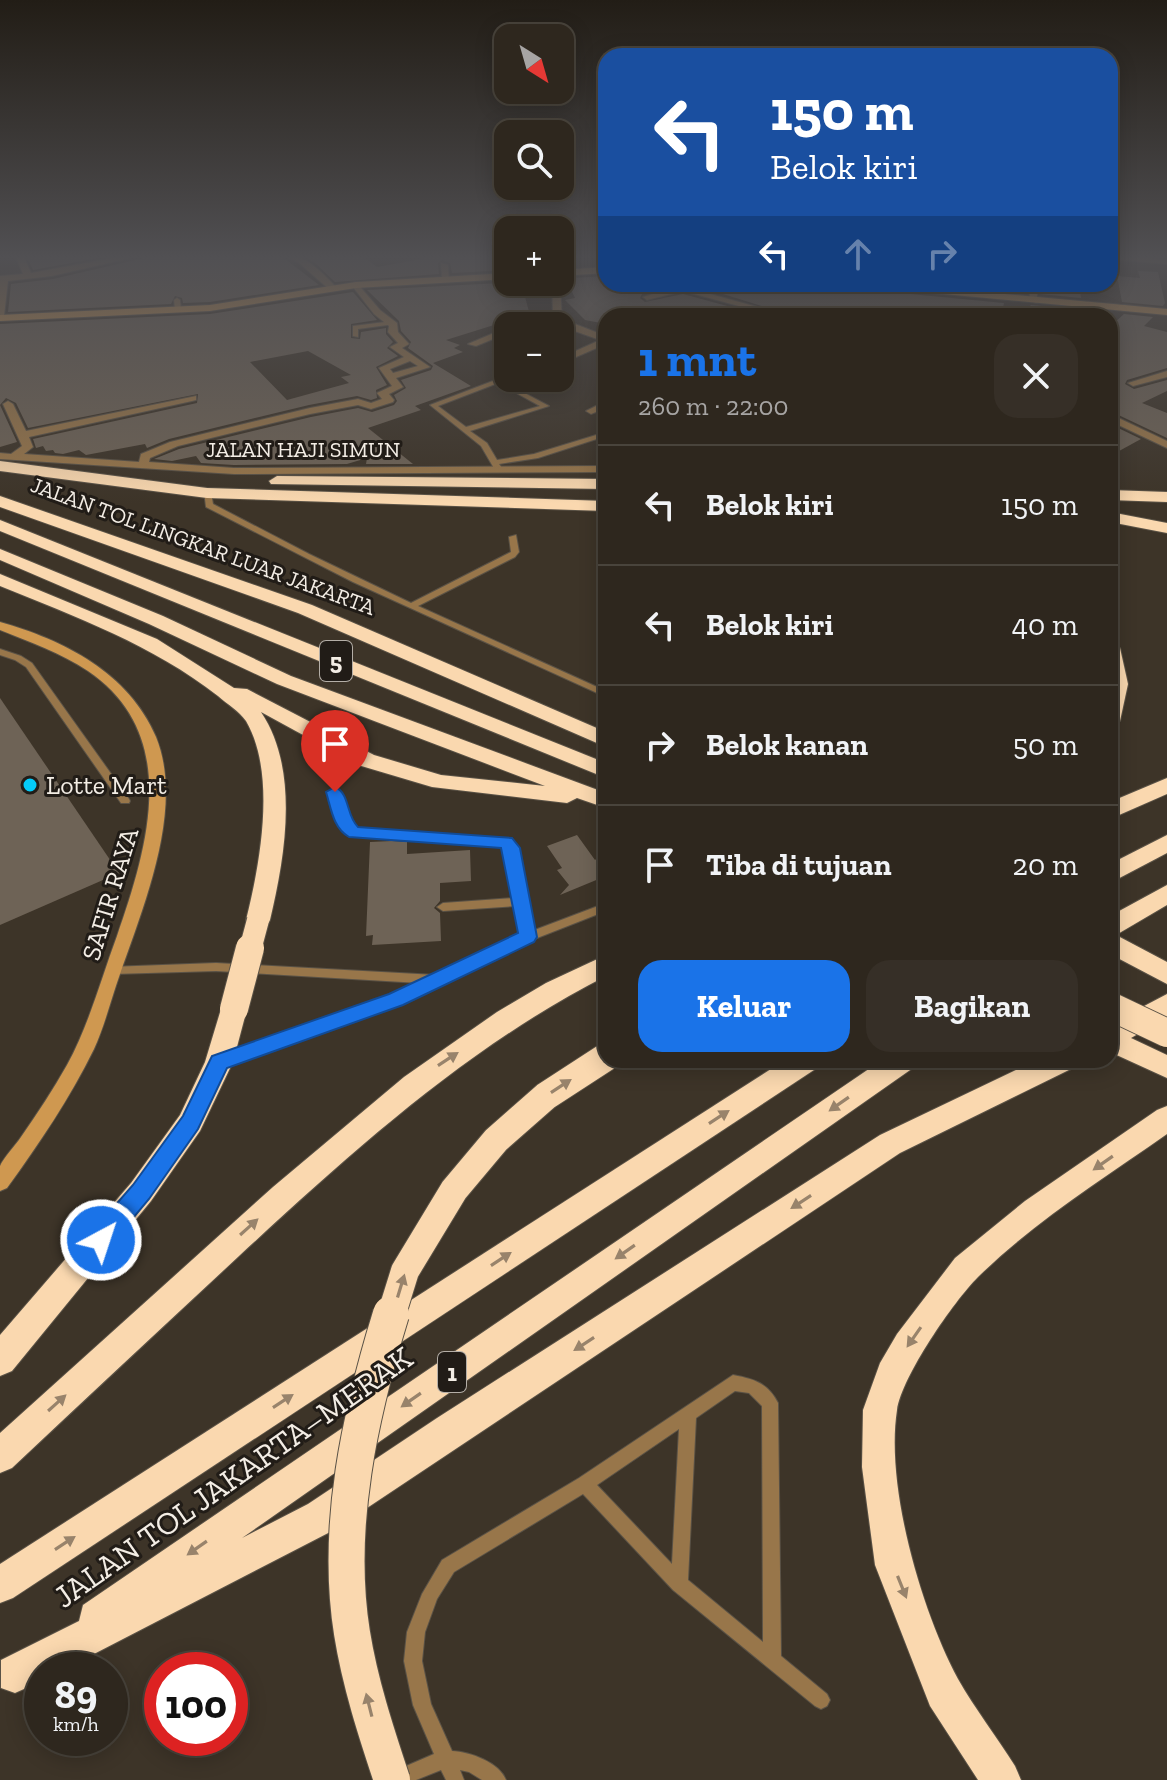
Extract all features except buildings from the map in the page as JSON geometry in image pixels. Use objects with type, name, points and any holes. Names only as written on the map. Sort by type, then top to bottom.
[{"type":"highway","points":[[4,460],[141,475],[598,484]]},
{"type":"highway","points":[[141,475],[207,493],[598,506]]},
{"type":"highway","points":[[1118,495],[1167,497]]},
{"type":"highway","name":"JALAN TOL LINGKAR LUAR JAKARTA","points":[[0,501],[305,609],[598,737]]},
{"type":"highway","points":[[1118,519],[1167,528]]},
{"type":"highway","name":"JALAN TOL LINGKAR LUAR JAKARTA","points":[[0,525],[598,768]]},
{"type":"highway","points":[[0,554],[156,620],[284,680],[598,798]]},
{"type":"highway","points":[[0,579],[189,662],[366,760],[440,782],[598,800]]},
{"type":"highway","points":[[0,1360],[149,1180],[190,1123],[219,1062],[266,891],[274,793],[269,761],[256,720],[207,674]]},
{"type":"highway","points":[[1118,807],[1167,785]]},
{"type":"highway","points":[[1118,871],[1167,843]]},
{"type":"highway","points":[[1118,923],[1167,894]]},
{"type":"highway","points":[[1118,947],[1167,974]]},
{"type":"highway","points":[[1118,964],[1167,985]]},
{"type":"highway","points":[[0,1456],[339,1145],[431,1070],[562,985],[598,969]]},
{"type":"highway","points":[[1118,1034],[1167,1004]]},
{"type":"highway","points":[[1118,1010],[1167,1033]]},
{"type":"highway","points":[[1118,1043],[1167,1067]]},
{"type":"highway","points":[[394,1780],[374,1726],[352,1632],[348,1576],[348,1520],[367,1392],[405,1271],[454,1190],[496,1140],[546,1096],[598,1062]]},
{"type":"highway","name":"JALAN TOL JAKARTA–MERAK","points":[[0,1585],[795,1068]]},
{"type":"highway","name":"JALAN TOL JAKARTA–MERAK","points":[[8,1679],[891,1068]]},
{"type":"highway","points":[[8,1679],[321,1517],[449,1430],[890,1144],[1047,1068]]},
{"type":"highway","points":[[1001,1780],[944,1692],[893,1565],[879,1467],[880,1410],[892,1374],[908,1345],[966,1268],[1036,1210],[1167,1118]]},
{"type":"main road","name":"SAFIR RAYA","points":[[0,626],[67,652],[94,667],[118,687],[138,713],[150,736],[158,779],[157,819],[133,913],[83,1051],[24,1151],[0,1182]]},
{"type":"street","points":[[390,377],[425,367],[395,347],[406,343],[400,338]]},
{"type":"street","points":[[473,344],[488,338]]},
{"type":"street","points":[[574,354],[598,343]]},
{"type":"street","points":[[141,475],[145,456],[174,444],[310,411],[358,402],[370,406],[388,401],[382,393],[398,387],[384,368],[411,357]]},
{"type":"street","points":[[1133,383],[1167,374]]},
{"type":"street","points":[[24,435],[192,398]]},
{"type":"street","points":[[4,460],[28,449],[8,404]]},
{"type":"street","points":[[591,411],[598,408]]},
{"type":"street","points":[[1118,421],[1167,445]]},
{"type":"street","name":"JALAN HAJI SIMUN","points":[[141,475],[497,466],[598,469]]},
{"type":"lane","points":[[465,430],[546,406],[498,381],[433,405],[484,445],[497,466],[598,438]]},
{"type":"lane","points":[[207,493],[209,505],[247,526],[411,606],[598,690]]},
{"type":"lane","points":[[411,606],[512,555],[515,552],[513,537]]},
{"type":"lane","points":[[0,652],[29,665],[125,801]]},
{"type":"lane","points":[[335,792],[343,820],[348,829],[355,832],[506,842],[511,848],[528,937]]},
{"type":"lane","points":[[443,907],[521,902]]},
{"type":"lane","points":[[219,1062],[396,999],[528,937],[598,910]]},
{"type":"lane","points":[[113,970],[216,967],[439,979]]},
{"type":"lane","points":[[455,1780],[422,1705],[413,1661],[416,1632],[430,1594],[448,1566],[585,1484],[733,1383],[753,1386],[770,1403],[772,1658]]},
{"type":"lane","points":[[679,1584],[688,1414]]},
{"type":"lane","points":[[585,1484],[679,1584],[821,1700]]},
{"type":"lane","points":[[394,1780],[446,1759],[473,1762],[497,1780]]},
{"type":"place","name":"Lotte Mart","points":[[30,785]]},
{"type":"route","points":[[101,1240],[141,1192],[190,1123],[219,1062],[396,999],[528,937],[511,848],[506,842],[351,831],[343,820],[335,792]]}]
